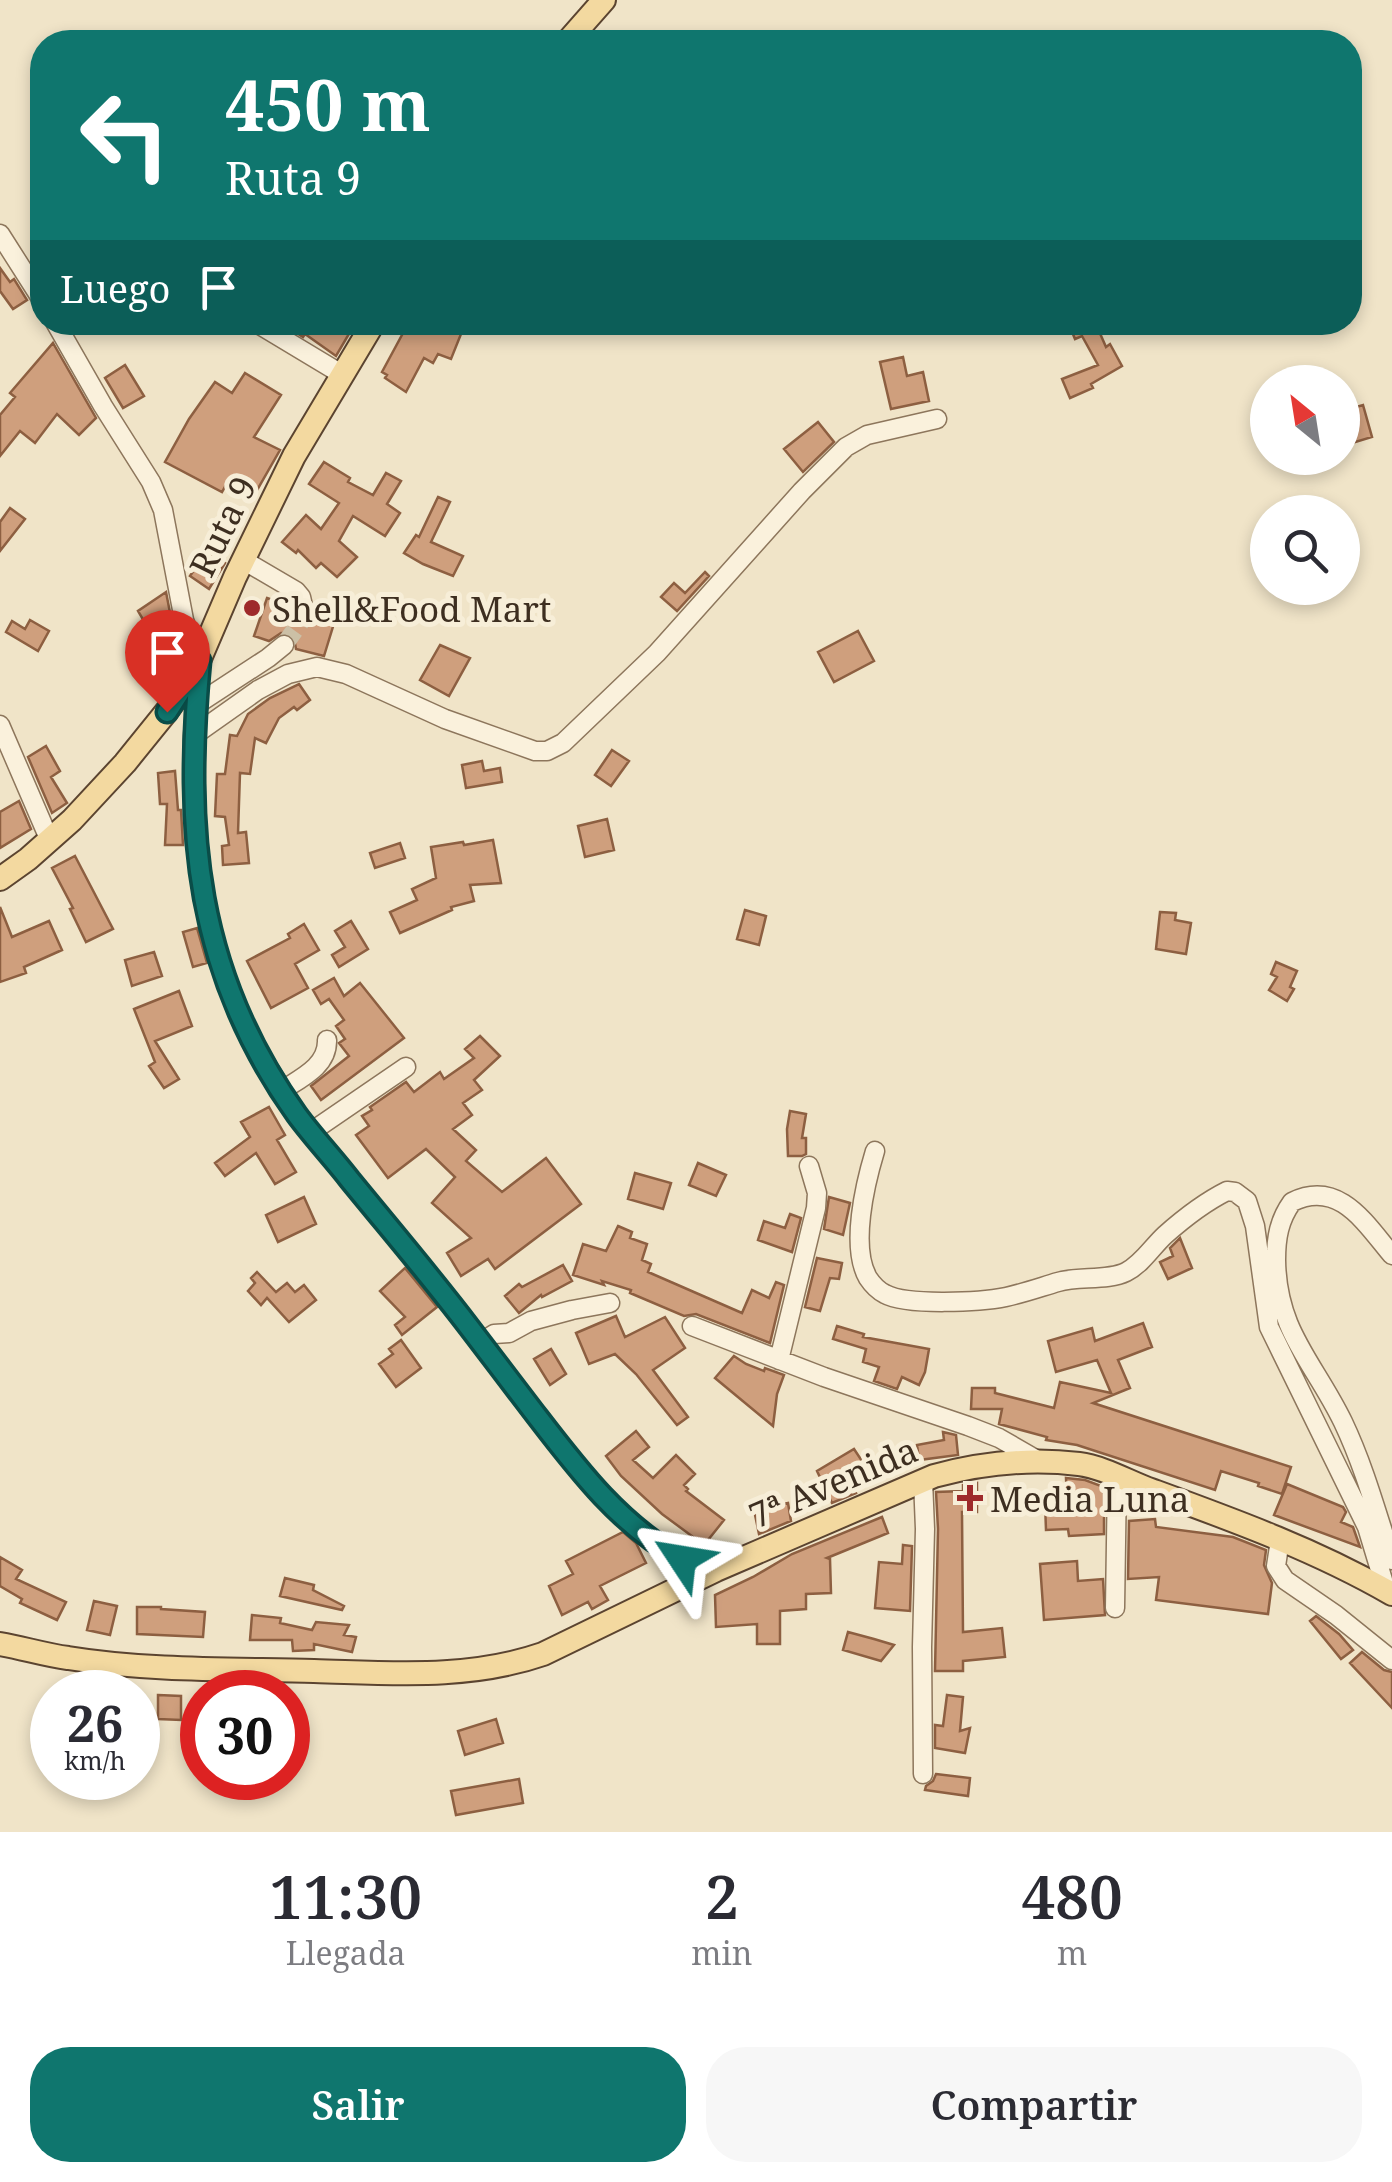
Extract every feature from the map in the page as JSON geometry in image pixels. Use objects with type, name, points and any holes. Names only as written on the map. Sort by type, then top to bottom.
[{"type":"main road","points":[[577,30],[604,0]]},
{"type":"main road","name":"Ruta 9","points":[[0,879],[72,820],[167,712],[200,661],[294,456],[366,335]]},
{"type":"main road","name":"7ª Avenida","points":[[0,1644],[68,1658],[149,1665],[432,1674],[481,1670],[543,1654],[716,1570],[923,1480],[963,1468],[1039,1461],[1085,1465],[1280,1540],[1389,1592]]},
{"type":"street","points":[[0,234],[30,281]]},
{"type":"street","points":[[63,335],[158,497],[168,530],[184,620],[200,661],[193,736],[194,833],[203,899],[223,974],[238,1012],[281,1091],[311,1132],[565,1452],[614,1509],[662,1548],[716,1570]]},
{"type":"street","points":[[277,335],[343,375]]},
{"type":"street","points":[[193,736],[258,690],[288,674],[317,667],[346,674],[445,719],[534,751],[554,748],[657,653],[802,491],[846,448],[867,435],[937,419]]},
{"type":"street","points":[[244,560],[296,591],[304,610]]},
{"type":"street","points":[[196,704],[284,646]]},
{"type":"street","points":[[0,725],[50,841]]},
{"type":"street","points":[[281,1091],[321,1063],[327,1040]]},
{"type":"street","points":[[311,1132],[406,1067]]},
{"type":"street","points":[[875,1150],[861,1223],[863,1266],[877,1289],[894,1298],[977,1301],[1007,1297],[1062,1280],[1118,1274],[1128,1271],[1174,1227],[1219,1195],[1227,1191],[1242,1196],[1255,1226],[1267,1323],[1367,1526],[1389,1592]]},
{"type":"street","points":[[779,1360],[816,1208],[817,1193],[810,1166]]},
{"type":"street","points":[[1392,1254],[1346,1204],[1322,1195],[1312,1194],[1292,1202],[1279,1225],[1279,1302],[1347,1432],[1392,1560]]},
{"type":"street","points":[[480,1343],[531,1322],[610,1304]]},
{"type":"street","points":[[692,1326],[983,1432],[1039,1461]]},
{"type":"street","points":[[1115,1608],[1117,1477]]},
{"type":"street","points":[[923,1480],[923,1774]]},
{"type":"street","points":[[1280,1540],[1276,1562],[1280,1574],[1392,1660]]},
{"type":"building","points":[[0,268],[10,282],[14,279],[27,300],[13,309],[0,291]]},
{"type":"building","points":[[306,335],[348,335],[336,356]]},
{"type":"building","points":[[402,335],[461,335],[451,359],[438,354],[433,363],[424,358],[406,392],[382,372]]},
{"type":"building","points":[[1073,335],[1101,335],[1122,366],[1091,384],[1093,388],[1070,398],[1062,379],[1098,365],[1082,336],[1075,339]]},
{"type":"building","points":[[53,343],[96,418],[79,435],[57,414],[35,443],[20,431],[0,456],[0,415],[15,397],[10,393]]},
{"type":"building","points":[[903,357],[907,376],[923,372],[929,401],[891,409],[880,362]]},
{"type":"building","points":[[125,365],[144,396],[123,408],[105,378]]},
{"type":"building","points":[[245,373],[281,395],[254,437],[280,450],[252,499],[226,485],[222,492],[165,462],[215,382],[232,393]]},
{"type":"building","points":[[1363,405],[1372,437],[1360,441]]},
{"type":"building","points":[[818,422],[834,442],[803,472],[784,449]]},
{"type":"building","points":[[324,462],[350,478],[348,482],[373,495],[386,473],[401,481],[387,504],[400,513],[385,536],[353,516],[339,541],[357,557],[337,577],[321,563],[316,568],[298,550],[296,553],[282,542],[306,515],[321,529],[339,503],[309,484]]},
{"type":"building","points":[[438,497],[450,502],[431,542],[463,556],[453,576],[404,553],[416,535],[419,537]]},
{"type":"building","points":[[10,508],[25,519],[0,551],[0,522]]},
{"type":"building","points":[[207,551],[225,563],[209,589],[190,576]]},
{"type":"building","points":[[705,572],[709,576],[677,611],[661,597],[674,583],[685,593]]},
{"type":"building","points":[[166,592],[182,650],[170,656],[180,664],[163,691],[152,684],[162,668],[149,639],[159,647],[138,611]]},
{"type":"building","points":[[267,598],[290,606],[299,622],[308,622],[316,614],[335,620],[324,656],[296,649],[294,638],[288,633],[269,641],[254,636]]},
{"type":"building","points":[[30,620],[49,631],[38,651],[6,632],[12,621],[25,629]]},
{"type":"building","points":[[858,631],[874,661],[834,682],[818,652]]},
{"type":"building","points":[[440,645],[470,658],[449,696],[420,680]]},
{"type":"building","points":[[299,684],[310,700],[279,718],[266,743],[255,738],[250,774],[240,773],[238,833],[246,832],[249,863],[223,865],[222,846],[229,845],[225,817],[215,816],[217,774],[225,774],[230,735],[237,736],[248,714]]},
{"type":"building","points":[[46,746],[60,771],[51,777],[67,803],[52,813],[28,757]]},
{"type":"building","points":[[612,750],[629,761],[611,786],[595,775]]},
{"type":"building","points":[[482,761],[484,771],[500,768],[502,782],[466,788],[462,765]]},
{"type":"building","points":[[175,771],[183,845],[165,845],[167,804],[160,804],[158,773]]},
{"type":"building","points":[[19,801],[31,829],[0,848],[0,812]]},
{"type":"building","points":[[607,819],[614,850],[585,857],[578,826]]},
{"type":"building","points":[[493,840],[501,883],[470,885],[474,901],[451,907],[452,910],[400,933],[390,912],[417,900],[412,889],[436,878],[431,847]]},
{"type":"building","points":[[400,843],[405,858],[375,868],[370,853]]},
{"type":"building","points":[[75,856],[113,929],[86,942],[52,868]]},
{"type":"building","points":[[0,907],[12,937],[49,921],[62,950],[24,967],[26,973],[0,982]]},
{"type":"building","points":[[745,910],[766,916],[759,945],[737,939]]},
{"type":"building","points":[[1160,912],[1176,913],[1175,920],[1191,923],[1186,954],[1156,949]]},
{"type":"building","points":[[351,921],[368,949],[339,967],[332,955],[345,947],[335,931]]},
{"type":"building","points":[[304,924],[319,950],[295,964],[308,988],[271,1008],[247,961],[290,938],[288,934]]},
{"type":"building","points":[[197,928],[207,963],[193,967],[183,932]]},
{"type":"building","points":[[154,952],[162,976],[132,986],[125,960]]},
{"type":"building","points":[[1276,962],[1297,971],[1287,1001],[1269,990],[1277,977],[1271,974]]},
{"type":"building","points":[[334,978],[344,996],[360,983],[404,1038],[321,1100],[311,1086],[349,1056],[339,1043],[345,1039],[336,1026],[344,1020],[329,999],[321,1004],[313,990]]},
{"type":"building","points":[[179,991],[192,1026],[155,1041],[179,1079],[164,1088],[149,1066],[155,1062],[134,1009]]},
{"type":"building","points":[[480,1036],[500,1056],[474,1080],[482,1090],[463,1103],[472,1115],[453,1129],[476,1150],[466,1161],[502,1192],[546,1158],[581,1204],[495,1269],[488,1259],[461,1276],[447,1253],[471,1238],[432,1203],[455,1177],[426,1149],[388,1178],[356,1135],[369,1126],[362,1116],[372,1110],[370,1107],[406,1082],[414,1092],[440,1072],[444,1079],[474,1058],[465,1049]]},
{"type":"building","points":[[269,1107],[285,1135],[277,1140],[296,1172],[275,1184],[256,1153],[225,1176],[215,1163],[250,1137],[241,1122]]},
{"type":"building","points":[[790,1111],[806,1114],[802,1138],[806,1138],[806,1154],[802,1156],[788,1156]]},
{"type":"building","points":[[698,1163],[726,1175],[716,1196],[689,1185]]},
{"type":"building","points":[[635,1173],[671,1183],[663,1209],[628,1199]]},
{"type":"building","points":[[304,1197],[316,1224],[278,1242],[266,1215]]},
{"type":"building","points":[[829,1197],[850,1203],[843,1235],[824,1229]]},
{"type":"building","points":[[790,1214],[801,1218],[792,1252],[758,1240],[764,1221],[785,1228]]},
{"type":"building","points":[[618,1226],[632,1232],[630,1238],[647,1244],[642,1260],[651,1264],[648,1272],[742,1313],[752,1290],[769,1298],[776,1282],[784,1285],[770,1343],[696,1314],[684,1316],[630,1293],[631,1290],[573,1275],[583,1244],[606,1251]]},
{"type":"building","points":[[1180,1238],[1192,1268],[1168,1279],[1160,1262],[1173,1256],[1170,1248]]},
{"type":"building","points":[[817,1258],[842,1263],[839,1279],[830,1278],[820,1311],[805,1307]]},
{"type":"building","points":[[563,1265],[572,1281],[541,1295],[519,1313],[505,1296],[519,1284],[522,1287]]},
{"type":"building","points":[[405,1268],[437,1307],[402,1335],[395,1325],[405,1317],[380,1291]]},
{"type":"building","points":[[257,1272],[276,1292],[287,1283],[295,1292],[304,1285],[316,1300],[289,1322],[267,1298],[261,1305],[248,1291]]},
{"type":"building","points":[[616,1316],[625,1337],[665,1317],[685,1348],[653,1370],[688,1417],[677,1425],[615,1354],[589,1364],[576,1333]]},
{"type":"building","points":[[1143,1323],[1152,1347],[1118,1360],[1130,1388],[1093,1403],[1291,1467],[1282,1494],[1221,1471],[1215,1490],[999,1424],[1002,1409],[971,1409],[972,1388],[995,1388],[995,1393],[1054,1408],[1060,1382],[1111,1393],[1097,1360],[1056,1372],[1048,1341],[1092,1328],[1095,1341]]},
{"type":"building","points":[[837,1326],[864,1334],[863,1337],[929,1349],[919,1385],[902,1377],[897,1389],[874,1381],[879,1367],[863,1362],[866,1349],[833,1339]]},
{"type":"building","points":[[401,1340],[421,1368],[396,1387],[379,1364],[393,1354],[389,1349]]},
{"type":"building","points":[[551,1349],[566,1374],[550,1385],[534,1359]]},
{"type":"building","points":[[734,1356],[764,1371],[765,1368],[784,1375],[773,1426],[715,1378]]},
{"type":"building","points":[[636,1431],[649,1447],[633,1460],[653,1478],[676,1455],[695,1474],[684,1485],[686,1491],[724,1520],[704,1545],[662,1514],[621,1476],[606,1456]]},
{"type":"building","points":[[943,1432],[956,1435],[958,1455],[919,1460],[917,1445],[944,1440]]},
{"type":"building","points":[[854,1449],[864,1464],[847,1474],[856,1493],[832,1503],[817,1471]]},
{"type":"building","points":[[1066,1478],[1104,1487],[1104,1534],[1069,1536],[1068,1529],[1046,1530],[1045,1503],[1067,1502]]},
{"type":"building","points":[[977,1483],[977,1512],[962,1512],[963,1632],[1002,1628],[1005,1657],[963,1661],[963,1671],[935,1671],[936,1492],[963,1491],[963,1485]]},
{"type":"building","points":[[1287,1484],[1343,1507],[1346,1512],[1341,1522],[1353,1527],[1360,1547],[1274,1515]]},
{"type":"building","points":[[788,1503],[791,1521],[759,1534],[754,1510]]},
{"type":"building","points":[[882,1517],[888,1533],[827,1558],[831,1593],[806,1594],[806,1609],[780,1611],[780,1644],[757,1644],[757,1624],[716,1627],[715,1595],[792,1554]]},
{"type":"building","points":[[1155,1519],[1156,1527],[1233,1537],[1266,1550],[1264,1565],[1272,1583],[1268,1614],[1156,1600],[1159,1577],[1128,1579],[1129,1521]]},
{"type":"building","points":[[623,1532],[636,1543],[646,1563],[600,1586],[608,1600],[592,1609],[588,1602],[562,1615],[549,1586],[573,1574],[566,1561]]},
{"type":"building","points":[[903,1545],[912,1546],[910,1611],[875,1608],[879,1562],[902,1564]]},
{"type":"building","points":[[0,1557],[22,1570],[16,1579],[66,1602],[57,1620],[20,1603],[22,1599],[0,1586]]},
{"type":"building","points":[[1077,1561],[1078,1581],[1103,1579],[1105,1615],[1044,1620],[1040,1564]]},
{"type":"building","points":[[285,1578],[314,1585],[313,1590],[344,1606],[342,1610],[280,1596]]},
{"type":"building","points":[[94,1601],[117,1606],[110,1635],[87,1630]]},
{"type":"building","points":[[137,1607],[205,1612],[203,1637],[137,1634]]},
{"type":"building","points":[[252,1615],[281,1618],[280,1623],[312,1630],[316,1622],[349,1625],[344,1635],[356,1637],[352,1652],[314,1644],[314,1650],[293,1651],[292,1640],[250,1640]]},
{"type":"building","points":[[1316,1616],[1353,1650],[1341,1659],[1310,1621]]},
{"type":"building","points":[[848,1632],[894,1645],[881,1661],[843,1650]]},
{"type":"building","points":[[1362,1652],[1392,1672],[1392,1708],[1350,1663]]},
{"type":"building","points":[[160,1695],[180,1696],[180,1720],[160,1719]]},
{"type":"building","points":[[947,1695],[963,1697],[960,1731],[970,1728],[965,1753],[935,1748],[935,1725],[943,1726]]},
{"type":"building","points":[[496,1719],[503,1743],[465,1755],[458,1731]]},
{"type":"building","points":[[936,1774],[970,1778],[968,1796],[925,1790]]},
{"type":"building","points":[[519,1779],[523,1803],[456,1815],[451,1791]]},
{"type":"tunnel","points":[[284,645],[304,610]]},
{"type":"place","name":"Shell&Food Mart","points":[[252,608]]},
{"type":"place","name":"Media Luna","points":[[970,1498]]},
{"type":"route","points":[[167,712],[200,661],[192,790],[203,899],[223,974],[275,1082],[300,1119],[565,1452],[614,1509],[682,1559]]}]
